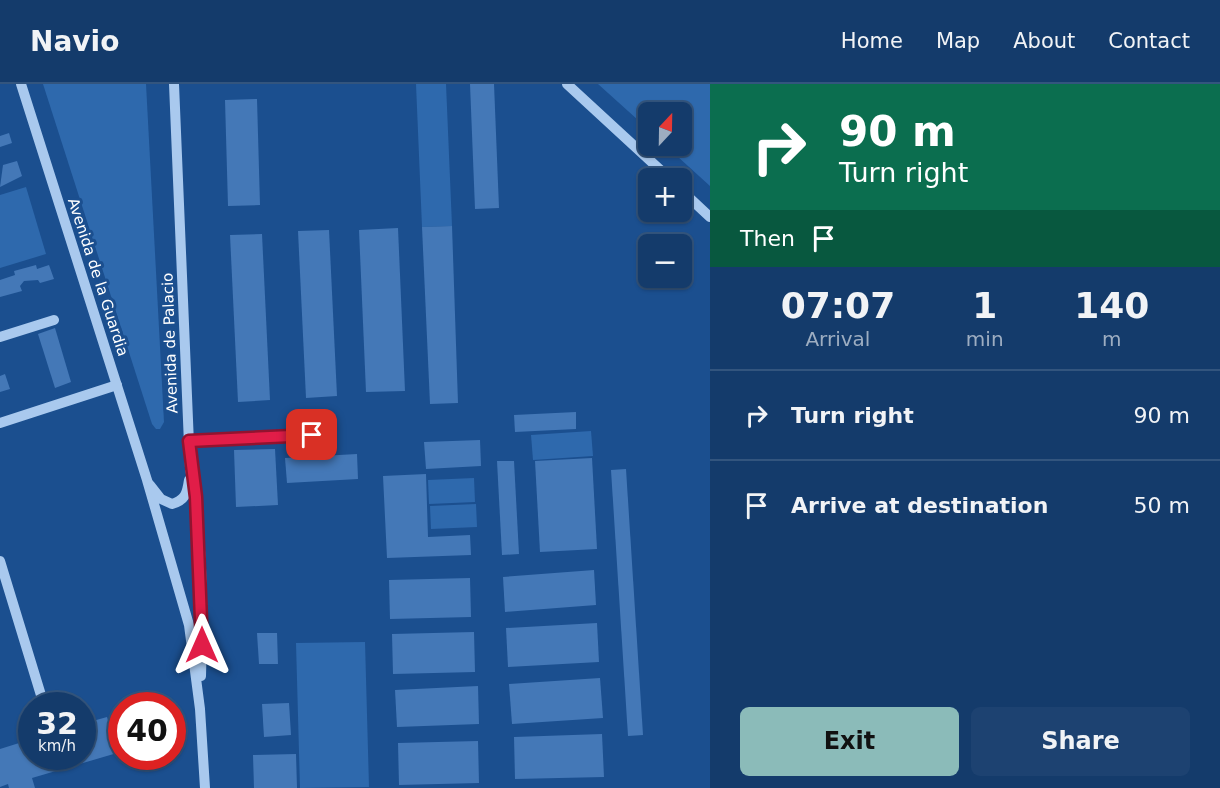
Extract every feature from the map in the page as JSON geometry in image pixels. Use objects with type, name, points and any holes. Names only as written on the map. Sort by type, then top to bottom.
[{"type":"street","name":"Avenida de la Guardia","points":[[21,84],[147,480],[189,625],[200,709]]},
{"type":"street","name":"Avenida de Palacio","points":[[174,84],[190,468],[196,497],[202,624],[200,709]]},
{"type":"street","points":[[567,84],[658,168]]},
{"type":"street","points":[[692,200],[710,217]]},
{"type":"street","points":[[0,337],[54,320]]},
{"type":"street","points":[[0,423],[117,385]]},
{"type":"street","points":[[189,441],[312,435]]},
{"type":"street","name":"Avenida de la Guardia","points":[[147,480],[161,499],[172,504],[181,501],[187,494],[190,468]]},
{"type":"street","points":[[0,561],[40,692]]},
{"type":"street","points":[[200,709],[205,788]]},
{"type":"shaded area","points":[[43,84],[146,84],[164,422],[160,429],[156,429],[152,424]]},
{"type":"shaded area","points":[[416,84],[446,84],[452,226],[422,227]]},
{"type":"shaded area","points":[[598,84],[710,84],[710,186],[677,156],[692,156],[692,102],[638,102],[638,120]]},
{"type":"shaded area","points":[[26,187],[46,254],[0,268],[0,195]]},
{"type":"shaded area","points":[[591,431],[593,456],[533,460],[531,435]]},
{"type":"shaded area","points":[[474,478],[475,502],[429,504],[428,480]]},
{"type":"shaded area","points":[[476,504],[477,527],[431,529],[430,506]]},
{"type":"shaded area","points":[[365,642],[369,787],[300,788],[296,643]]},
{"type":"building","points":[[470,84],[494,84],[499,208],[475,209]]},
{"type":"building","points":[[257,99],[260,205],[228,206],[225,100]]},
{"type":"building","points":[[9,133],[12,143],[0,147],[0,136]]},
{"type":"building","points":[[17,161],[22,176],[0,187],[3,165]]},
{"type":"building","points":[[452,226],[458,403],[430,404],[422,227]]},
{"type":"building","points":[[398,228],[405,391],[366,392],[359,230]]},
{"type":"building","points":[[329,230],[337,396],[306,398],[298,231]]},
{"type":"building","points":[[262,234],[270,400],[238,402],[230,235]]},
{"type":"building","points":[[36,265],[37,269],[49,265],[54,279],[40,283],[38,280],[24,281],[20,286],[22,291],[0,297],[0,280],[15,275],[14,271]]},
{"type":"building","points":[[55,328],[71,382],[55,388],[38,334]]},
{"type":"building","points":[[5,374],[10,389],[0,392],[0,376]]},
{"type":"building","points":[[576,412],[576,429],[515,432],[514,415]]},
{"type":"building","points":[[480,440],[481,466],[426,469],[424,442]]},
{"type":"building","points":[[275,449],[278,505],[236,507],[234,450]]},
{"type":"building","points":[[357,454],[358,479],[287,483],[285,458]]},
{"type":"building","points":[[592,458],[597,549],[540,552],[535,461]]},
{"type":"building","points":[[497,461],[514,461],[519,554],[502,555]]},
{"type":"building","points":[[626,469],[643,735],[628,736],[611,470]]},
{"type":"building","points":[[426,474],[428,537],[470,535],[471,555],[387,558],[383,476]]},
{"type":"building","points":[[594,570],[596,605],[505,612],[503,577]]},
{"type":"building","points":[[470,578],[471,617],[390,619],[389,580]]},
{"type":"building","points":[[597,623],[599,662],[508,667],[506,628]]},
{"type":"building","points":[[474,632],[475,672],[393,674],[392,634]]},
{"type":"building","points":[[257,633],[277,633],[278,664],[259,664]]},
{"type":"building","points":[[600,678],[603,718],[512,724],[509,684]]},
{"type":"building","points":[[478,686],[479,724],[397,727],[395,690]]},
{"type":"building","points":[[289,703],[291,735],[264,737],[262,704]]},
{"type":"building","points":[[107,717],[108,756],[96,759],[96,720]]},
{"type":"building","points":[[602,734],[604,777],[515,779],[514,737]]},
{"type":"building","points":[[478,741],[479,783],[399,785],[398,743]]},
{"type":"building","points":[[18,743],[18,770],[59,770],[32,778],[35,788],[9,788],[8,784],[0,787],[0,749]]},
{"type":"building","points":[[296,754],[297,788],[254,788],[253,755]]},
{"type":"route","points":[[202,645],[196,497],[190,468],[189,441],[312,435]]}]
